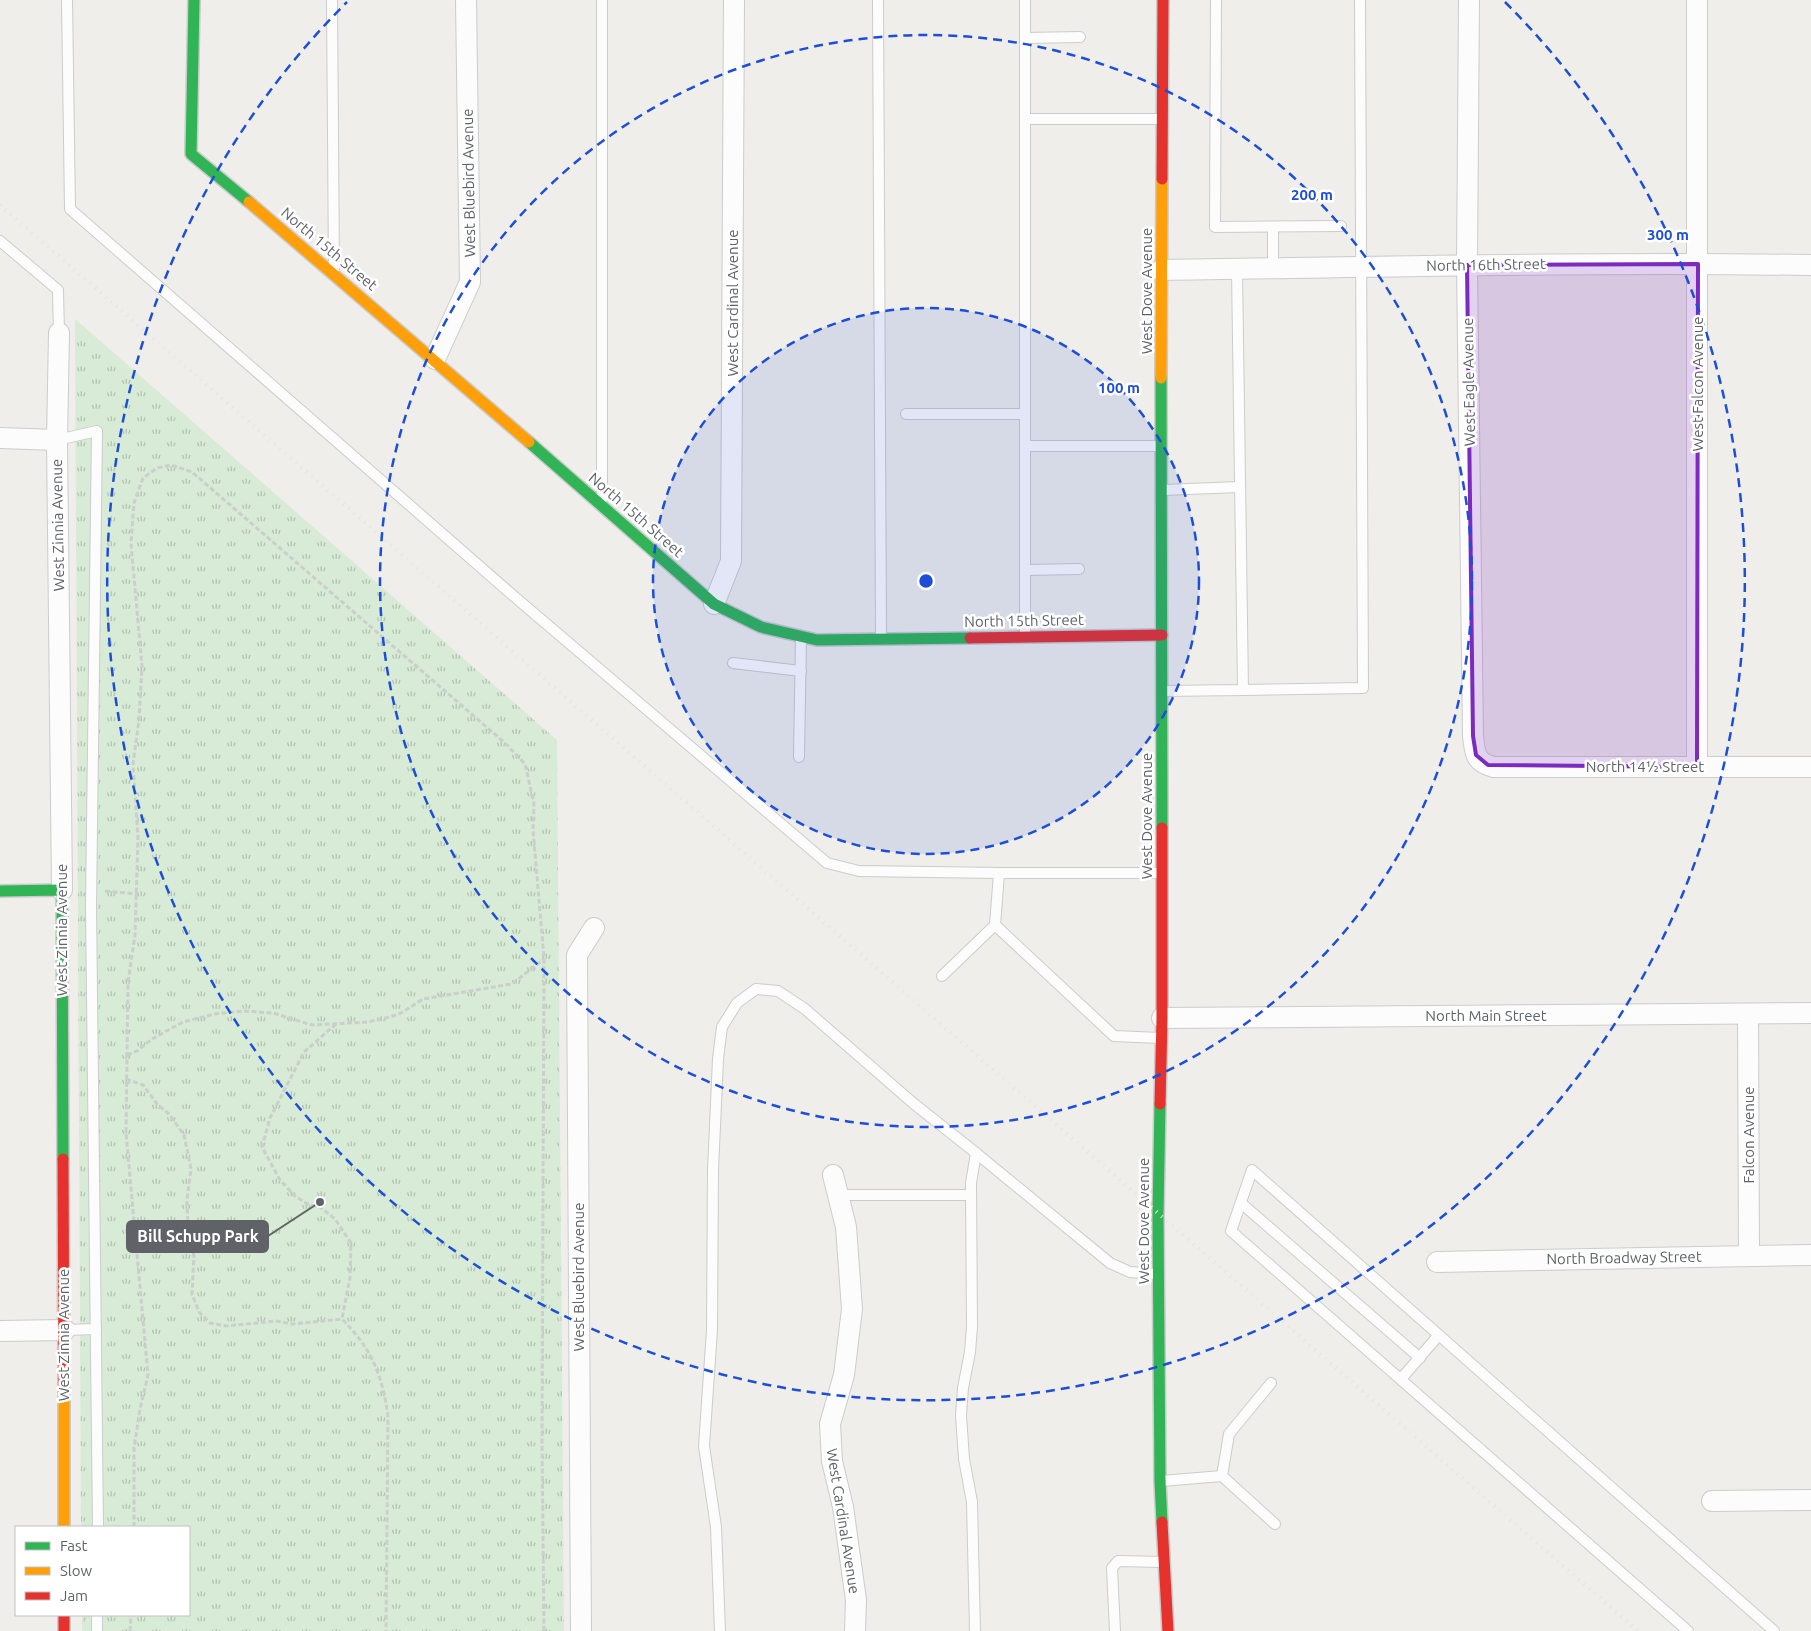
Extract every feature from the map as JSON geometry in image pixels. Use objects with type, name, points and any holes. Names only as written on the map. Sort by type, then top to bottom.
[{"type":"street","name":"North 15th Street","points":[[194,0],[191,154],[334,272],[714,604],[761,627],[817,640],[1162,635]]},
{"type":"street","name":"West Bluebird Avenue","points":[[435,359],[470,282],[466,0]]},
{"type":"street","name":"West Cardinal Avenue","points":[[714,604],[731,561],[734,0]]},
{"type":"street","name":"West Dove Avenue","points":[[1163,0],[1161,270],[1162,1028],[1158,1274],[1160,1481],[1168,1631]]},
{"type":"street","name":"West Eagle Avenue","points":[[1468,0],[1467,265],[1474,736],[1476,755],[1481,762]]},
{"type":"street","name":"West Falcon Avenue","points":[[1697,0],[1697,767]]},
{"type":"street","name":"North 16th Street","points":[[1161,270],[1467,265],[1811,265]]},
{"type":"street","name":"West Zinnia Avenue","points":[[59,333],[57,440],[65,1330],[64,1526]]},
{"type":"street","points":[[0,438],[57,440]]},
{"type":"street","name":"North 14½ Street","points":[[1481,762],[1494,767],[1811,767]]},
{"type":"street","points":[[0,891],[62,890]]},
{"type":"street","name":"West Bluebird Avenue","points":[[580,1631],[577,955],[594,928]]},
{"type":"street","name":"North Main Street","points":[[1162,1028],[1811,1013]]},
{"type":"street","name":"Falcon Avenue","points":[[1748,1014],[1749,1256]]},
{"type":"street","name":"West Cardinal Avenue","points":[[833,1175],[846,1227],[852,1309],[844,1375],[830,1424],[832,1462],[843,1507],[856,1600],[854,1631]]},
{"type":"street","name":"North Broadway Street","points":[[1436,1262],[1811,1256]]},
{"type":"street","points":[[0,1331],[65,1330]]},
{"type":"street","points":[[1712,1501],[1811,1500]]},
{"type":"street","points":[[64,1616],[64,1631]]},
{"type":"lane","points":[[67,0],[70,209],[516,598],[827,863],[859,871],[1162,873]]},
{"type":"lane","points":[[332,0],[334,272]]},
{"type":"lane","points":[[602,0],[602,505]]},
{"type":"lane","points":[[878,0],[881,638]]},
{"type":"lane","points":[[1025,0],[1025,636]]},
{"type":"lane","points":[[1216,0],[1215,227],[1341,226]]},
{"type":"lane","points":[[1162,691],[1363,688],[1360,0]]},
{"type":"lane","points":[[1025,38],[1080,37]]},
{"type":"lane","points":[[1025,119],[1162,119]]},
{"type":"lane","points":[[1273,227],[1273,268]]},
{"type":"lane","points":[[0,241],[58,290],[59,333]]},
{"type":"lane","points":[[1237,269],[1243,690]]},
{"type":"lane","points":[[906,414],[1025,414]]},
{"type":"lane","points":[[57,440],[97,431],[91,890],[98,1526]]},
{"type":"lane","points":[[1025,446],[1162,446]]},
{"type":"lane","points":[[1162,490],[1239,488]]},
{"type":"lane","points":[[1025,570],[1079,569]]},
{"type":"lane","points":[[799,757],[801,636]]},
{"type":"lane","points":[[733,663],[801,671]]},
{"type":"lane","points":[[942,976],[995,925],[999,873]]},
{"type":"lane","points":[[995,925],[1114,1036],[1162,1028]]},
{"type":"lane","points":[[720,1631],[716,1527],[704,1446],[712,1330],[713,1170],[718,1059],[722,1027],[737,1003],[756,989],[778,991],[805,1009],[913,1103],[1110,1264],[1130,1272],[1158,1274]]},
{"type":"lane","points":[[975,1631],[972,1502],[964,1459],[961,1414],[972,1327],[972,1168],[976,1153]]},
{"type":"lane","points":[[1688,1631],[1231,1231],[1252,1170],[1774,1631]]},
{"type":"lane","points":[[838,1196],[972,1195]]},
{"type":"lane","points":[[1241,1203],[1420,1358]]},
{"type":"lane","points":[[65,1330],[96,1329]]},
{"type":"lane","points":[[1401,1379],[1438,1336]]},
{"type":"lane","points":[[1222,1476],[1229,1434],[1271,1383]]},
{"type":"lane","points":[[1160,1481],[1222,1476],[1275,1524]]},
{"type":"lane","points":[[1115,1631],[1112,1568],[1118,1561],[1164,1562]]},
{"type":"lane","points":[[97,1616],[97,1631]]},
{"type":"path","points":[[134,1526],[134,1448],[148,1375],[126,1133],[128,982],[135,935],[137,894],[138,838],[133,764],[142,666],[132,544],[134,509],[143,478],[157,468],[171,465],[192,472],[505,743],[525,764],[534,804],[533,830],[544,958],[542,1403],[544,1631]]},
{"type":"path","points":[[91,890],[137,894]]},
{"type":"path","points":[[127,1055],[137,1051],[152,1039],[183,1022],[215,1014],[243,1011],[266,1012],[312,1026],[368,1022],[390,1017],[401,1013],[423,999],[512,984],[544,958]]},
{"type":"path","points":[[336,1024],[304,1052],[270,1118],[262,1147],[280,1180],[295,1196],[309,1205],[320,1207],[336,1219],[351,1242],[350,1278],[342,1319]]},
{"type":"path","points":[[126,1079],[144,1085],[157,1104],[169,1114],[184,1135],[191,1169],[187,1199],[188,1231],[194,1256],[192,1294],[199,1312],[210,1322],[227,1326],[276,1321],[293,1324],[342,1319],[356,1332],[374,1361],[384,1388],[388,1416],[386,1631]]},
{"type":"path","points":[[130,1631],[131,1616]]},
{"type":"highlighted area","points":[[1698,264],[1697,767],[1488,765],[1476,755],[1473,736],[1467,265]]},
{"type":"green space","points":[[75,319],[557,740],[564,1631],[82,1631],[82,1616],[190,1616],[190,1526],[81,1526]]},
{"type":"railway","points":[[0,205],[1638,1631]]},
{"type":"traffic: fast","points":[[194,0],[191,154],[249,202]]},
{"type":"traffic: fast","points":[[1161,378],[1162,828]]},
{"type":"traffic: fast","points":[[529,442],[714,604],[761,627],[817,640],[970,638]]},
{"type":"traffic: fast","points":[[0,891],[62,890],[63,1159]]},
{"type":"traffic: fast","points":[[1160,1104],[1158,1215],[1162,1522]]},
{"type":"traffic: slow","points":[[1161,378],[1162,179]]},
{"type":"traffic: slow","points":[[249,202],[529,442]]},
{"type":"traffic: slow","points":[[64,1395],[64,1526]]},
{"type":"traffic: jam","points":[[1162,179],[1163,0]]},
{"type":"traffic: jam","points":[[970,638],[1162,635]]},
{"type":"traffic: jam","points":[[1160,1104],[1162,828]]},
{"type":"traffic: jam","points":[[63,1159],[64,1395]]},
{"type":"traffic: jam","points":[[1162,1522],[1168,1631]]},
{"type":"traffic: jam","points":[[64,1616],[64,1631]]},
{"type":"place","name":"Bill Schupp Park","points":[[320,1202]]}]
